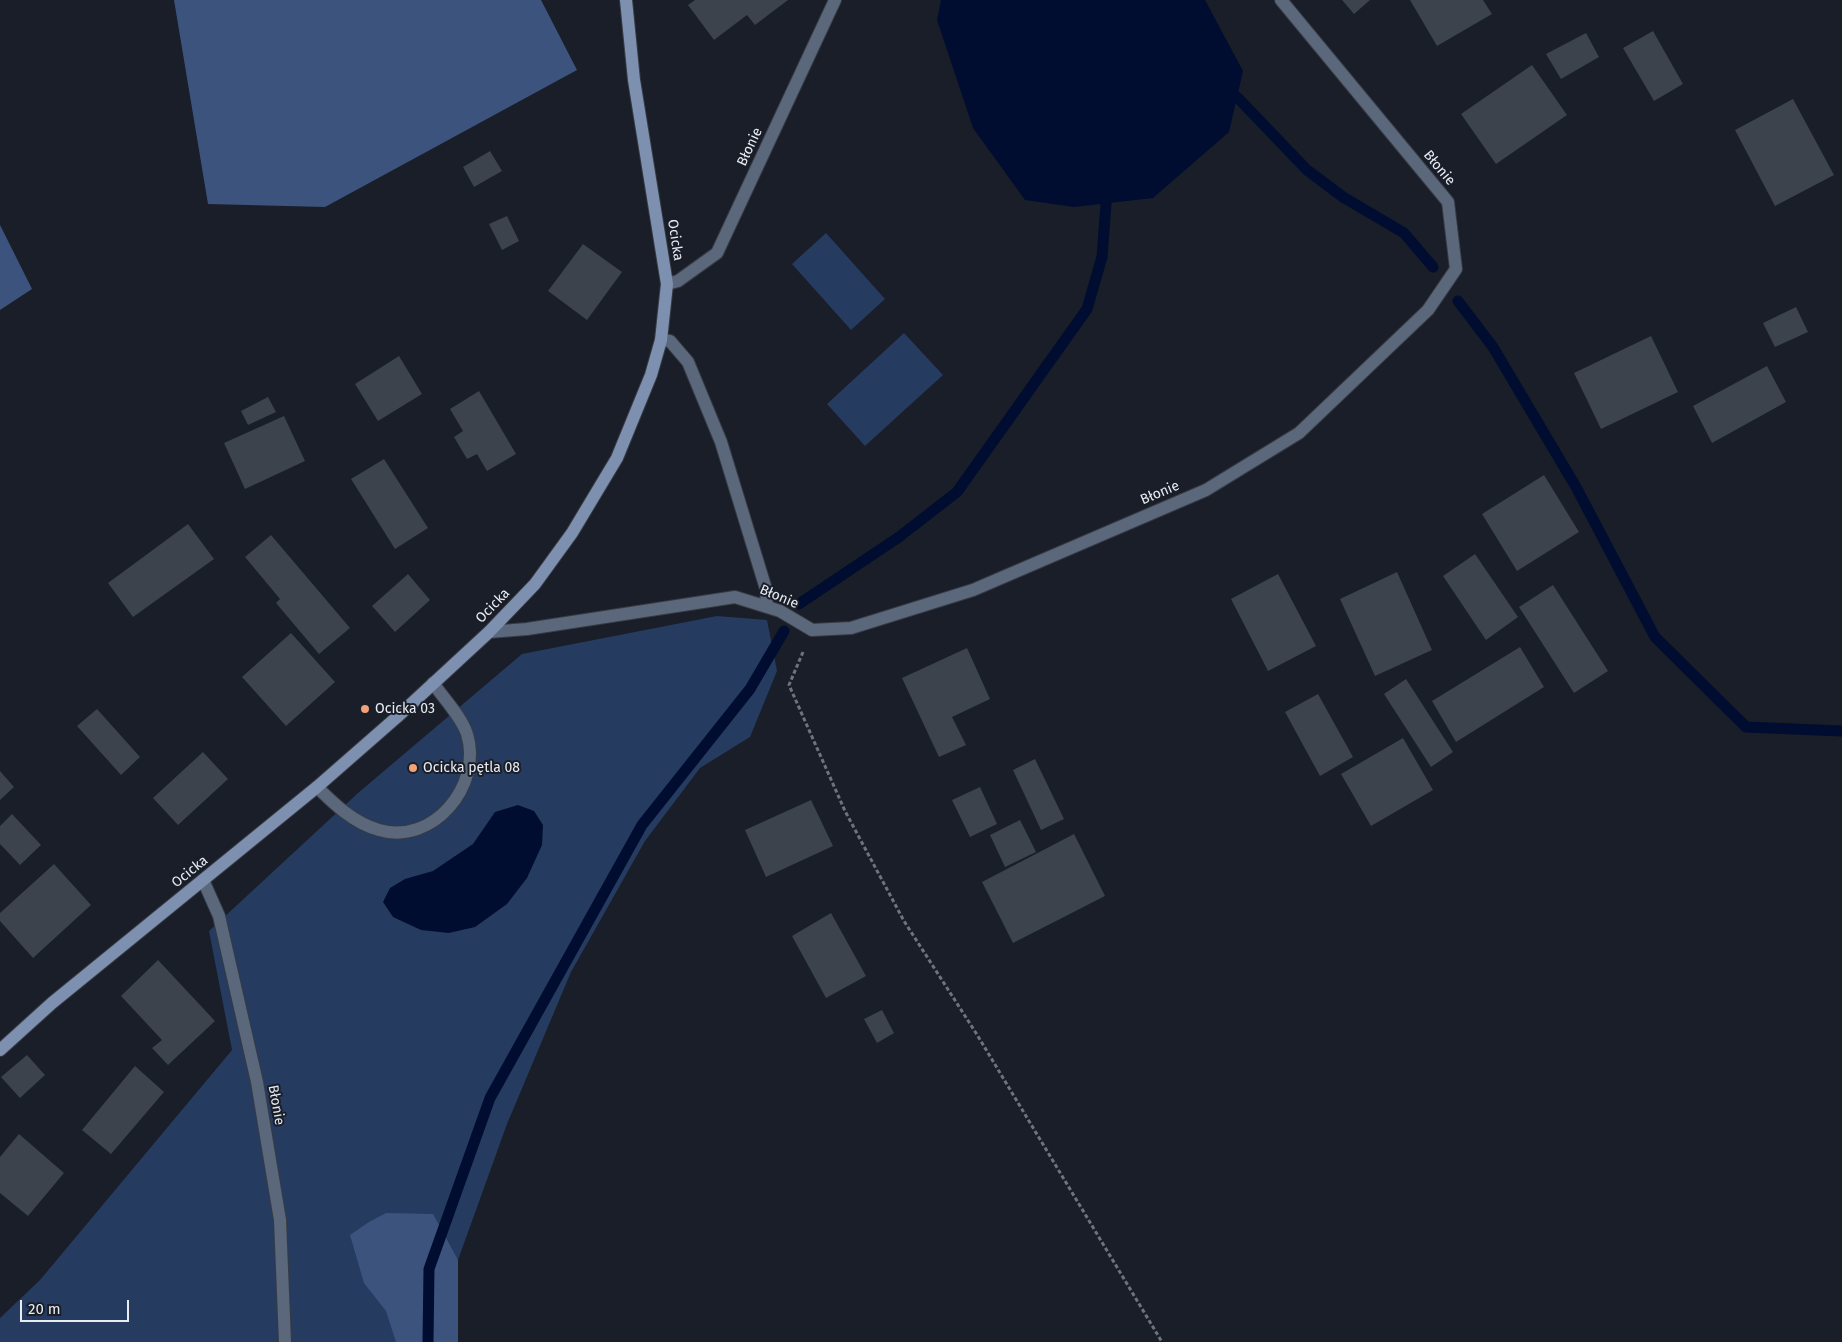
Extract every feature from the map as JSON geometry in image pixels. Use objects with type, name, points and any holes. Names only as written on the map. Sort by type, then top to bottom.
[{"type":"street","name":"Ocicka","points":[[0,1050],[52,1003],[317,787],[398,717],[489,632],[535,584],[572,533],[618,458],[651,375],[661,340],[667,284],[634,80],[626,0]]},
{"type":"street","name":"Błonie","points":[[667,284],[678,281],[717,253],[835,0]]},
{"type":"street","name":"Błonie","points":[[489,632],[527,629],[735,596],[780,611],[812,630],[851,628],[973,590],[1206,490],[1299,433],[1428,310],[1456,269],[1448,202],[1281,0]]},
{"type":"street","points":[[661,340],[670,341],[688,362],[721,442],[766,589],[767,607]]},
{"type":"street","points":[[317,787],[335,805],[360,822],[380,831],[399,833],[415,831],[440,818],[458,796],[465,780],[470,763],[470,748],[460,720],[433,683]]},
{"type":"street","name":"Błonie","points":[[204,880],[219,916],[259,1092],[280,1220],[285,1342]]},
{"type":"path","points":[[812,630],[789,685],[845,811],[904,921],[976,1033],[1162,1342]]},
{"type":"shaded area","points":[[174,0],[541,0],[577,70],[325,207],[208,204]]},
{"type":"shaded area","points":[[941,0],[1205,0],[1243,71],[1229,132],[1153,198],[1074,207],[1025,200],[973,128],[937,20]]},
{"type":"shaded area","points":[[0,225],[32,289],[0,310]]},
{"type":"shaded area","points":[[826,233],[885,299],[851,330],[792,264]]},
{"type":"shaded area","points":[[904,333],[943,375],[865,446],[827,404]]},
{"type":"shaded area","points":[[717,616],[767,620],[777,671],[750,737],[700,768],[645,841],[571,972],[507,1124],[445,1296],[444,1342],[0,1342],[0,1318],[40,1280],[232,1050],[209,931],[358,793],[522,654]]},
{"type":"shaded area","points":[[518,805],[534,811],[543,825],[542,845],[527,878],[507,904],[475,927],[449,933],[421,930],[393,917],[383,902],[390,888],[405,879],[433,871],[473,844],[495,812]]},
{"type":"shaded area","points":[[386,1213],[433,1214],[458,1260],[458,1342],[396,1342],[386,1311],[364,1283],[350,1235]]},
{"type":"building","points":[[695,0],[788,0],[755,25],[747,15],[714,40],[688,5]]},
{"type":"building","points":[[1342,0],[1370,0],[1354,14]]},
{"type":"building","points":[[1410,0],[1483,0],[1492,14],[1437,46]]},
{"type":"building","points":[[1653,31],[1683,84],[1654,101],[1623,48]]},
{"type":"building","points":[[1586,33],[1599,57],[1561,79],[1546,54]]},
{"type":"building","points":[[1532,65],[1567,115],[1496,164],[1461,114]]},
{"type":"building","points":[[1793,99],[1834,175],[1775,206],[1735,130]]},
{"type":"building","points":[[490,151],[502,171],[474,187],[463,167]]},
{"type":"building","points":[[507,216],[519,241],[502,250],[489,224]]},
{"type":"building","points":[[583,244],[622,272],[587,320],[548,291]]},
{"type":"building","points":[[1796,307],[1808,332],[1775,347],[1763,323]]},
{"type":"building","points":[[1651,336],[1678,392],[1601,429],[1574,373]]},
{"type":"building","points":[[399,356],[422,394],[378,421],[355,384]]},
{"type":"building","points":[[1767,366],[1786,402],[1712,443],[1693,406]]},
{"type":"building","points":[[479,391],[516,454],[487,471],[477,454],[467,459],[454,437],[463,431],[450,409]]},
{"type":"building","points":[[268,397],[276,412],[248,425],[241,411]]},
{"type":"building","points":[[284,416],[305,461],[245,489],[224,443]]},
{"type":"building","points":[[384,459],[428,528],[395,549],[351,479]]},
{"type":"building","points":[[1544,475],[1579,532],[1517,571],[1482,514]]},
{"type":"building","points":[[188,524],[214,559],[133,617],[108,583]]},
{"type":"building","points":[[271,535],[350,628],[319,654],[276,603],[280,599],[245,557]]},
{"type":"building","points":[[1475,554],[1518,617],[1486,640],[1443,576]]},
{"type":"building","points":[[1397,572],[1432,650],[1375,676],[1340,599]]},
{"type":"building","points":[[408,574],[430,600],[395,632],[372,606]]},
{"type":"building","points":[[1278,574],[1316,646],[1268,671],[1231,599]]},
{"type":"building","points":[[1553,585],[1608,671],[1574,693],[1519,607]]},
{"type":"building","points":[[291,633],[335,682],[286,726],[242,677]]},
{"type":"building","points":[[1520,647],[1544,687],[1456,742],[1432,701]]},
{"type":"building","points":[[967,648],[990,699],[952,717],[966,745],[939,757],[902,678]]},
{"type":"building","points":[[1406,679],[1453,752],[1431,767],[1384,694]]},
{"type":"building","points":[[1318,694],[1353,757],[1320,776],[1285,712]]},
{"type":"building","points":[[97,709],[140,757],[121,775],[77,726]]},
{"type":"building","points":[[1403,738],[1433,790],[1371,826],[1341,774]]},
{"type":"building","points":[[203,752],[228,779],[178,825],[153,798]]},
{"type":"building","points":[[1035,759],[1064,819],[1041,830],[1013,770]]},
{"type":"building","points":[[0,771],[14,787],[0,800]]},
{"type":"building","points":[[980,787],[997,824],[970,837],[952,800]]},
{"type":"building","points":[[811,800],[833,846],[766,877],[745,830]]},
{"type":"building","points":[[12,814],[41,845],[20,865],[0,844],[0,826]]},
{"type":"building","points":[[1020,820],[1036,852],[1005,867],[990,835]]},
{"type":"building","points":[[1074,834],[1105,896],[1013,943],[982,882]]},
{"type":"building","points":[[54,864],[91,905],[33,958],[0,921],[0,913]]},
{"type":"building","points":[[831,913],[866,976],[826,998],[792,936]]},
{"type":"building","points":[[158,960],[215,1021],[168,1065],[152,1048],[162,1040],[121,996]]},
{"type":"building","points":[[882,1010],[894,1033],[877,1043],[864,1019]]},
{"type":"building","points":[[27,1055],[45,1075],[20,1098],[1,1077]]},
{"type":"building","points":[[135,1066],[164,1092],[111,1154],[82,1130]]},
{"type":"building","points":[[19,1134],[64,1173],[28,1216],[0,1193],[0,1157]]},
{"type":"waterway","points":[[1237,97],[1307,170],[1343,197],[1404,233],[1433,267]]},
{"type":"waterway","points":[[799,604],[899,537],[957,492],[1087,309],[1102,257],[1106,204]]},
{"type":"waterway","points":[[1458,301],[1493,347],[1576,487],[1655,637],[1746,727],[1842,731]]},
{"type":"waterway","points":[[428,1342],[429,1269],[490,1098],[642,825],[750,689],[784,631]]},
{"type":"place","name":"Ocicka 03","points":[[365,709]]},
{"type":"place","name":"Ocicka pętla 08","points":[[413,768]]}]
